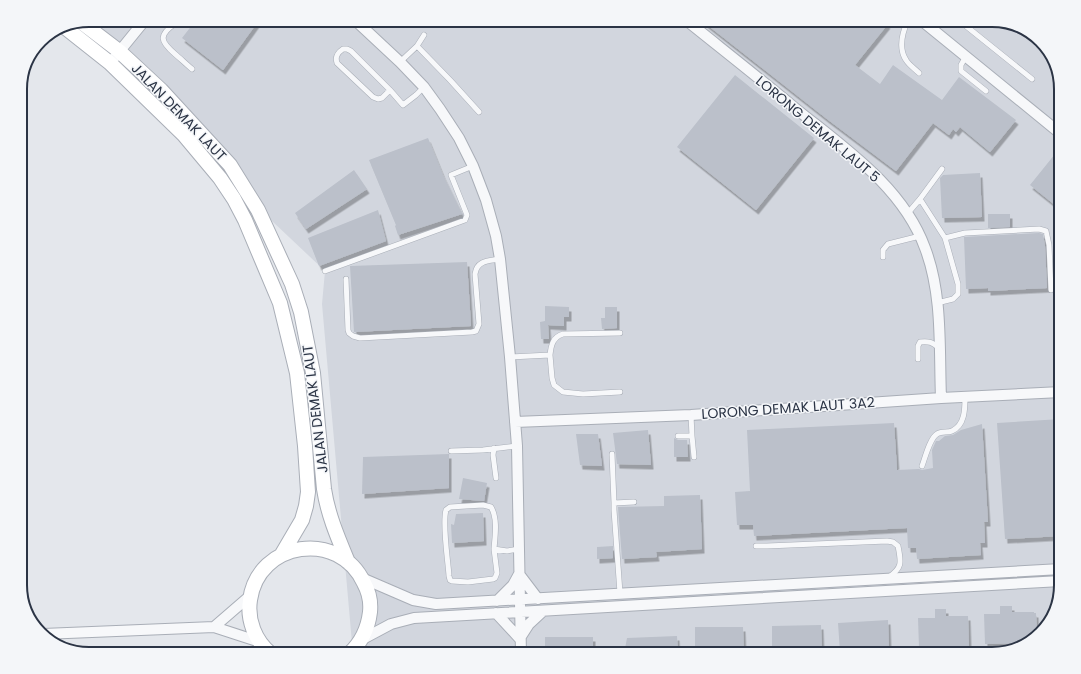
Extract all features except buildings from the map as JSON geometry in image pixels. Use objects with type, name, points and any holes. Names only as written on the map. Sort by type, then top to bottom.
[{"type":"main road","name":"JALAN DEMAK LAUT","points":[[88,27],[119,51],[161,90],[230,165],[258,210],[298,298],[313,372],[326,504],[334,531],[348,562]]},
{"type":"main road","name":"JALAN DEMAK LAUT","points":[[68,31],[110,63],[184,135],[220,178],[234,199],[245,220],[280,303],[296,374],[305,446],[308,492],[302,520],[282,554]]},
{"type":"main road","points":[[265,647],[254,632],[249,614],[251,595],[254,585],[262,571],[273,560],[282,554],[309,548],[336,554],[348,562],[356,569],[367,588],[370,609],[369,620],[362,640],[355,647]]},
{"type":"street","points":[[110,63],[139,27]]},
{"type":"street","points":[[362,27],[424,87],[459,138],[486,200],[498,246],[510,357],[515,422],[521,647]]},
{"type":"street","name":"LORONG DEMAK LAUT 5","points":[[695,27],[862,162],[891,192],[908,213],[920,236],[930,262],[937,303],[940,398]]},
{"type":"street","points":[[930,27],[1054,128]]},
{"type":"street","name":"LORONG DEMAK LAUT 3A2","points":[[515,422],[691,414],[1054,392]]},
{"type":"street","points":[[362,578],[401,596],[413,600],[436,604],[1054,568]]},
{"type":"street","points":[[519,574],[538,599]]},
{"type":"street","points":[[497,601],[514,585],[519,574]]},
{"type":"street","points":[[362,640],[391,624],[414,618],[1054,581]]},
{"type":"street","points":[[214,627],[251,595]]},
{"type":"street","points":[[520,639],[529,624],[543,611]]},
{"type":"street","points":[[496,614],[520,639]]},
{"type":"street","points":[[51,634],[214,627],[257,641],[264,647]]},
{"type":"lane","points":[[169,27],[163,36],[165,46],[192,69]]},
{"type":"lane","points":[[905,27],[902,35],[905,58],[919,73]]},
{"type":"lane","points":[[967,27],[1032,79]]},
{"type":"lane","points":[[400,62],[417,46],[424,36]]},
{"type":"lane","points":[[417,46],[479,112]]},
{"type":"lane","points":[[390,90],[382,98],[378,99],[373,97],[337,63],[337,54],[343,49],[347,49],[351,52],[390,90],[403,105],[424,87]]},
{"type":"lane","points":[[966,56],[961,65],[962,71],[986,91]]},
{"type":"lane","points":[[325,271],[464,220],[467,215],[451,175],[472,166]]},
{"type":"lane","points":[[908,213],[942,169]]},
{"type":"lane","points":[[920,199],[946,238],[958,284],[958,294],[953,299],[937,303]]},
{"type":"lane","points":[[946,238],[965,233],[1043,230],[1048,234],[1051,290]]},
{"type":"lane","points":[[883,257],[883,250],[888,244],[920,236]]},
{"type":"lane","points":[[346,279],[348,330],[349,334],[356,338],[472,332],[476,331],[480,324],[475,274],[478,265],[483,262],[500,259]]},
{"type":"lane","points":[[620,333],[563,334],[555,338],[551,346],[550,354],[554,384],[563,392],[583,394],[620,392]]},
{"type":"lane","points":[[918,358],[918,346],[920,342],[928,341],[939,348]]},
{"type":"lane","points":[[510,357],[550,354]]},
{"type":"lane","points":[[922,466],[931,442],[936,435],[953,431],[960,425],[963,416],[965,397]]},
{"type":"lane","points":[[691,414],[694,457]]},
{"type":"lane","points":[[678,436],[692,436]]},
{"type":"lane","points":[[451,451],[516,446]]},
{"type":"lane","points":[[494,448],[493,455],[496,478]]},
{"type":"lane","points":[[612,454],[620,594]]},
{"type":"lane","points":[[614,503],[634,502]]},
{"type":"lane","points":[[483,505],[492,507],[495,526],[494,549],[497,573],[495,578],[468,582],[450,580],[447,552],[446,510],[450,507],[483,505]]},
{"type":"lane","points":[[756,546],[893,542],[898,546],[901,563],[896,571],[887,578]]},
{"type":"lane","points":[[494,549],[507,551],[519,549]]},
{"type":"shaded area","points":[[89,27],[992,27],[1008,29],[1023,35],[1033,42],[1044,55],[1051,69],[1054,85],[1054,585],[1052,601],[1046,616],[1036,629],[1023,639],[1008,645],[992,647],[352,647],[322,304],[325,271],[69,30]]}]
